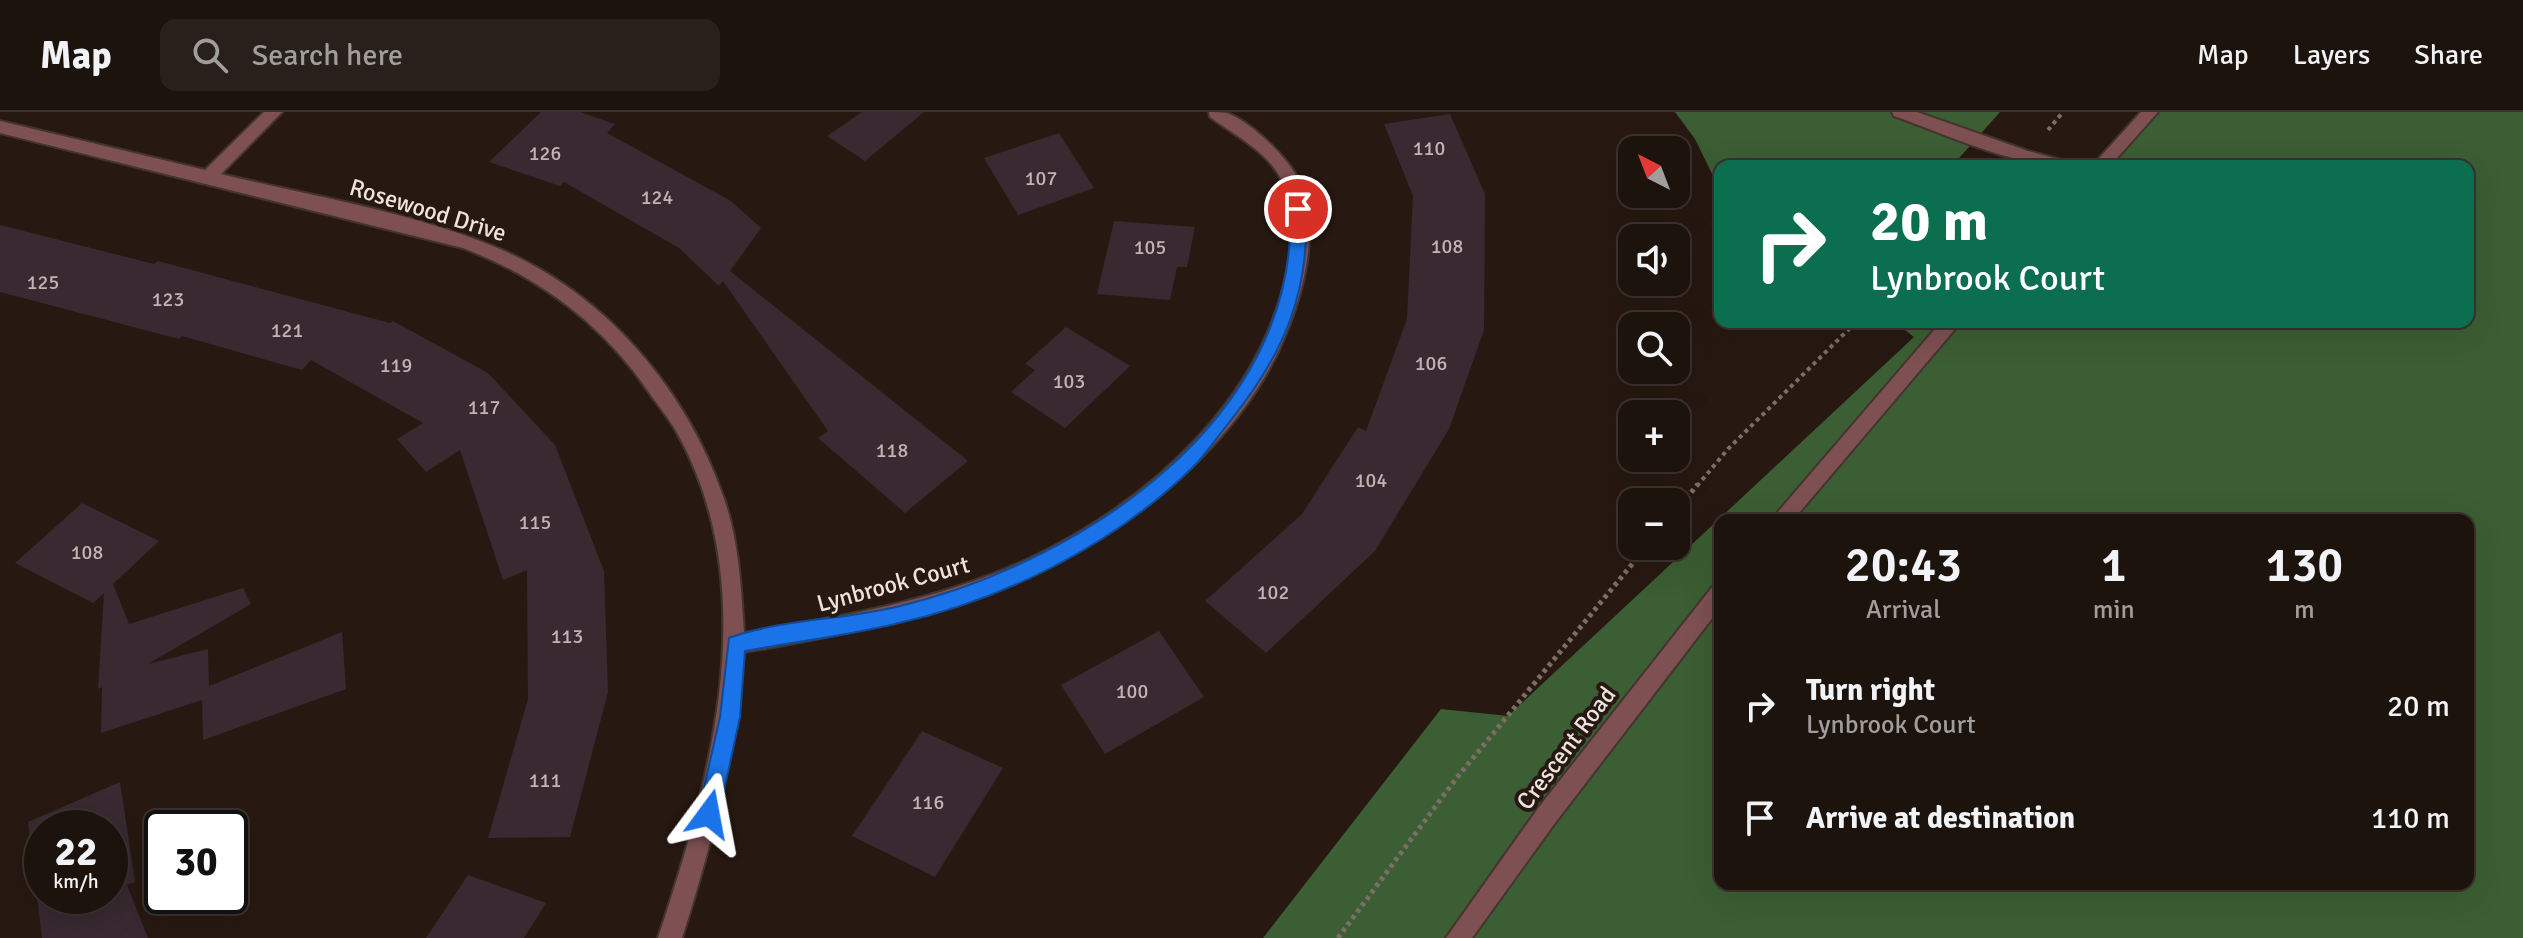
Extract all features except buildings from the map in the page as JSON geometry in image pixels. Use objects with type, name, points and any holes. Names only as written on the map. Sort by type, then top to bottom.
[{"type":"street","points":[[208,177],[274,112]]},
{"type":"street","points":[[1900,112],[2040,160]]},
{"type":"street","points":[[2106,160],[2150,112]]},
{"type":"street","name":"Lynbrook Court","points":[[736,644],[895,616],[999,582],[1106,528],[1188,461],[1254,379],[1282,325],[1300,249],[1298,209],[1292,181],[1280,164],[1216,113]]},
{"type":"street","name":"Rosewood Drive","points":[[0,127],[408,226],[517,264],[595,318],[648,374],[691,439],[717,502],[733,572],[736,644],[730,717],[714,790],[697,861],[670,938]]},
{"type":"street","points":[[1786,514],[1947,328]]},
{"type":"street","name":"Crescent Road","points":[[1458,938],[1547,815],[1714,600]]},
{"type":"path","points":[[1690,494],[1728,449],[1850,328]]},
{"type":"path","points":[[1338,938],[1455,780],[1636,560]]},
{"type":"green space","points":[[1675,112],[2000,112],[1957,160],[1714,160],[1714,178],[1695,139]]},
{"type":"green space","points":[[2156,112],[2523,112],[2523,938],[1263,938],[1441,709],[1508,716],[1675,560],[1690,560],[1690,546],[1714,524],[1714,890],[2474,890],[2474,514],[1724,514],[1914,337],[1903,328],[2474,328],[2474,160],[2104,160]]},
{"type":"route","points":[[709,814],[730,717],[736,644],[895,616],[961,597],[1061,553],[1106,528],[1143,500],[1188,461],[1254,379],[1282,325],[1300,249],[1298,209]]}]
